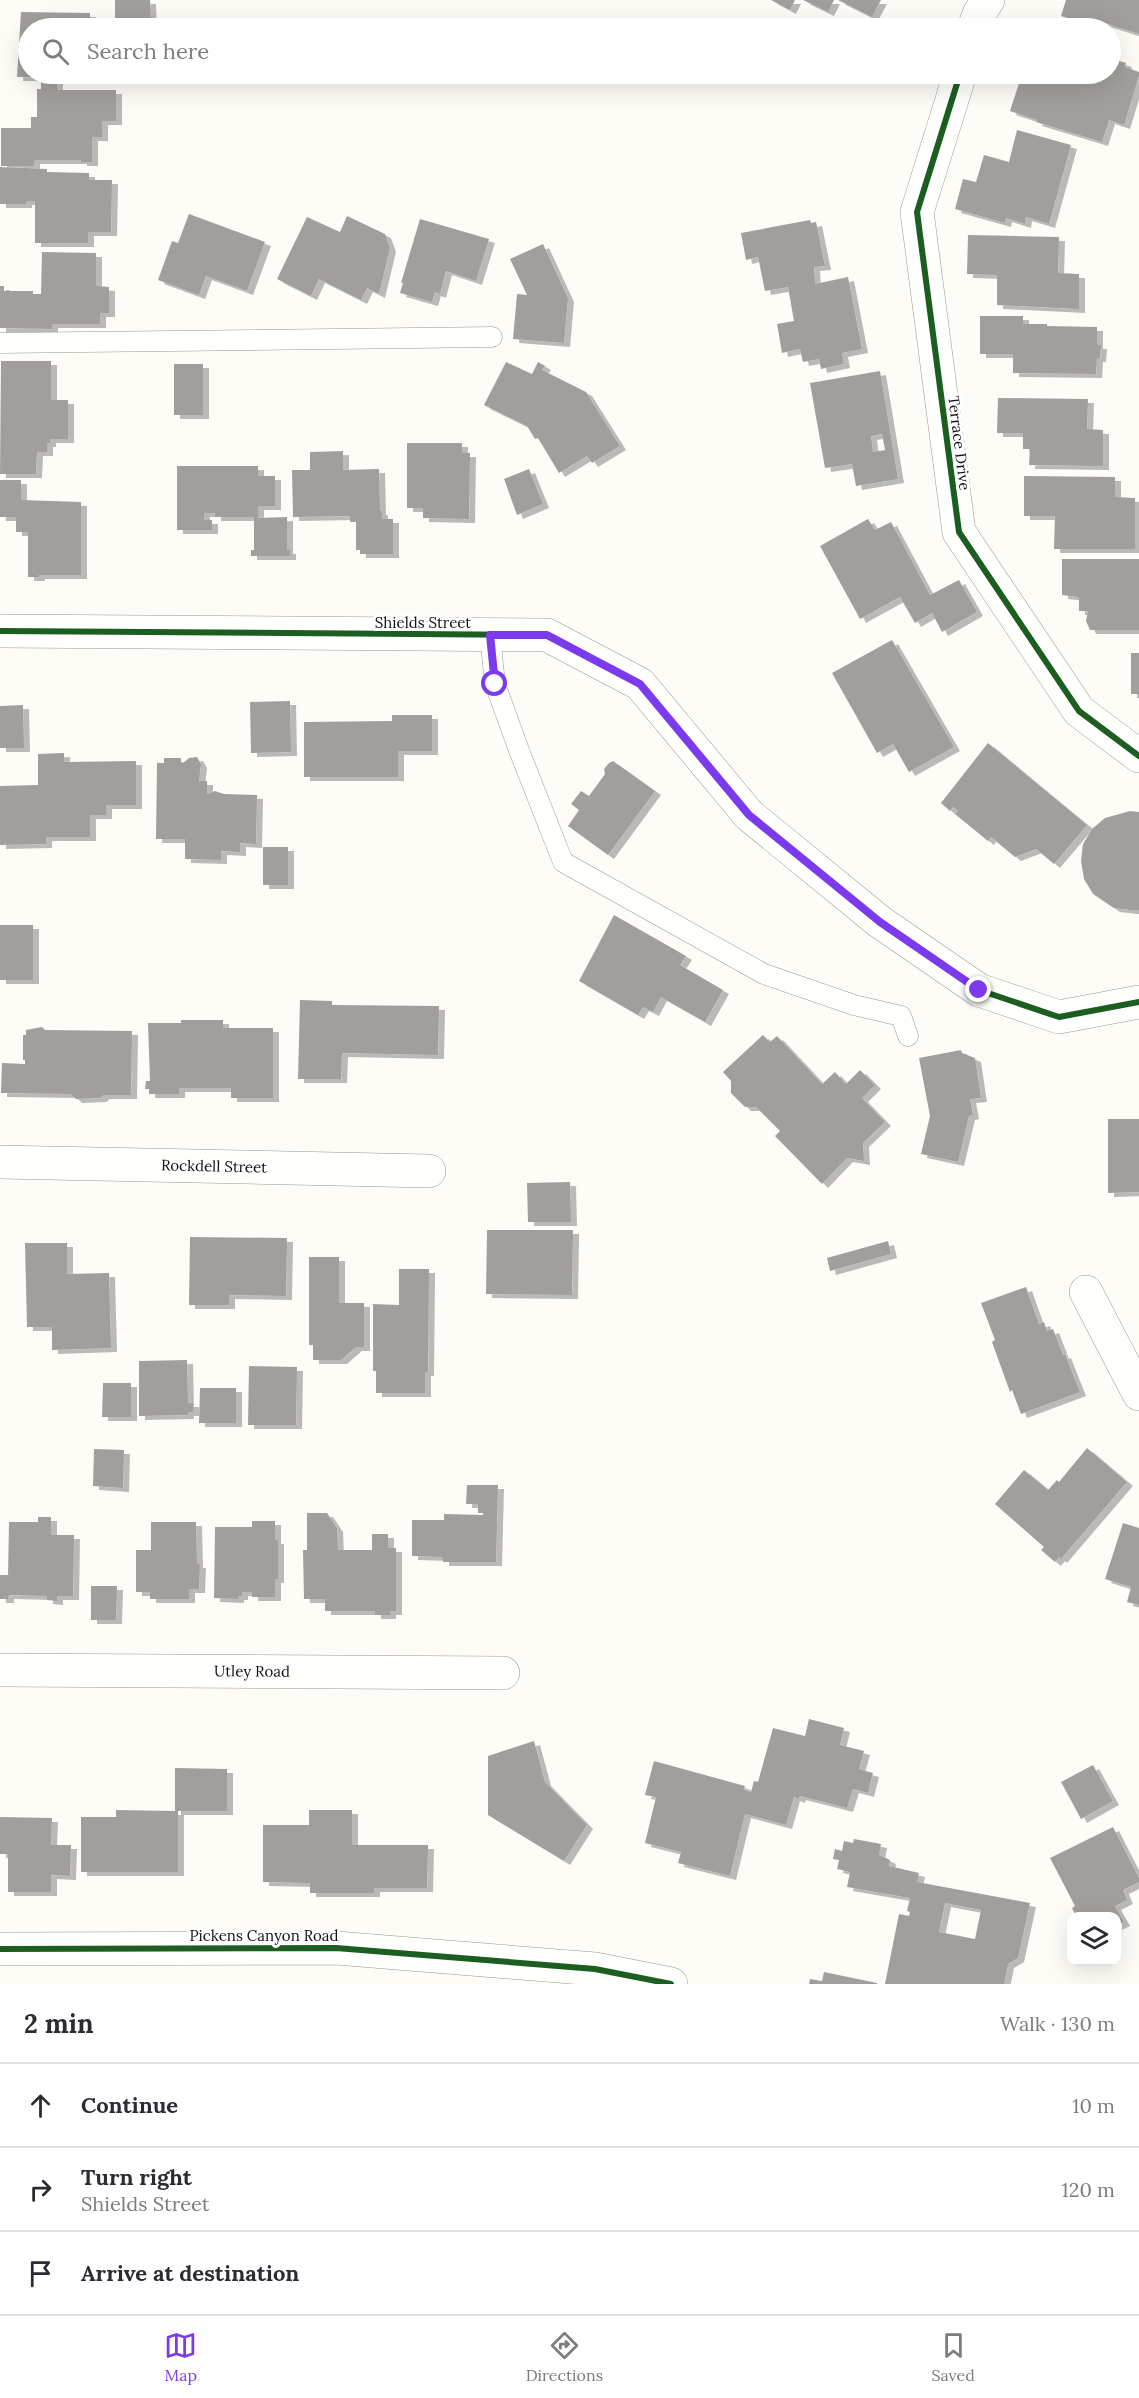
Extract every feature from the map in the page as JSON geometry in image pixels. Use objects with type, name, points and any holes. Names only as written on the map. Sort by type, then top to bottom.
[{"type":"street","points":[[978,18],[988,0]]},
{"type":"street","name":"Terrace Drive","points":[[957,84],[917,212],[959,532],[1079,711],[1139,756]]},
{"type":"street","name":"Shields Street","points":[[0,631],[547,635],[640,684],[749,815],[880,922],[979,990],[1059,1017],[1139,1002]]},
{"type":"street","name":"Rockdell Street","points":[[0,1162],[429,1171]]},
{"type":"street","points":[[1086,1292],[1139,1394]]},
{"type":"street","name":"Utley Road","points":[[0,1670],[503,1673]]},
{"type":"street","name":"Pickens Canyon Road","points":[[0,1949],[336,1948],[595,1969],[670,1984]]},
{"type":"lane","points":[[0,343],[492,337]]},
{"type":"lane","points":[[490,635],[495,684],[563,862],[764,974],[854,1005],[901,1016],[908,1036]]},
{"type":"building","points":[[115,0],[150,0],[151,18],[115,18]]},
{"type":"building","points":[[771,0],[795,0],[790,10]]},
{"type":"building","points":[[803,0],[834,0],[828,12]]},
{"type":"building","points":[[838,0],[881,0],[872,17]]},
{"type":"building","points":[[1066,0],[1139,0],[1139,34],[1121,28],[1121,18],[1061,16]]},
{"type":"building","points":[[21,12],[90,13],[90,18],[21,18]]},
{"type":"building","points":[[1121,61],[1126,63],[1125,67],[1139,72],[1124,125],[1109,120],[1102,142],[1036,122],[1037,120],[1010,111],[1019,84],[1121,84]]},
{"type":"building","points":[[41,84],[57,84],[57,90],[116,90],[116,121],[102,121],[102,137],[92,137],[92,162],[34,160],[34,166],[1,166],[1,128],[31,128],[31,117],[37,117],[37,89],[41,89]]},
{"type":"building","points":[[1017,130],[1071,145],[1049,224],[1026,217],[1025,224],[1006,218],[1005,223],[955,209],[963,179],[976,182],[984,155],[1009,162]]},
{"type":"building","points":[[0,167],[47,169],[47,172],[89,173],[89,180],[112,180],[111,232],[88,232],[88,243],[35,243],[35,201],[26,201],[26,204],[0,204]]},
{"type":"building","points":[[189,214],[265,242],[247,291],[206,276],[199,295],[158,280],[172,241],[178,243]]},
{"type":"building","points":[[347,216],[385,234],[390,248],[379,294],[367,288],[361,300],[319,279],[311,296],[277,279],[307,217],[340,232]]},
{"type":"building","points":[[420,219],[489,239],[476,281],[446,271],[440,294],[435,292],[432,302],[400,293]]},
{"type":"building","points":[[810,220],[811,223],[816,222],[825,266],[814,267],[815,284],[848,277],[862,349],[842,353],[844,364],[821,369],[819,359],[803,362],[800,349],[782,353],[777,324],[794,321],[788,287],[765,291],[758,257],[746,260],[741,233]]},
{"type":"building","points":[[968,235],[1059,237],[1058,273],[1079,274],[1079,309],[997,305],[997,275],[967,274]]},
{"type":"building","points":[[543,244],[568,298],[564,343],[513,339],[517,294],[527,295],[510,259]]},
{"type":"building","points":[[42,252],[96,253],[96,286],[109,287],[109,313],[100,313],[100,324],[52,324],[52,329],[0,328],[0,286],[4,286],[4,291],[33,291],[33,294],[41,294]]},
{"type":"building","points":[[980,316],[1023,316],[1023,324],[1097,327],[1097,345],[1101,345],[1096,374],[1013,373],[1013,354],[980,354]]},
{"type":"building","points":[[1,361],[51,361],[51,400],[68,400],[68,439],[50,439],[50,443],[47,443],[47,452],[37,452],[36,474],[0,474]]},
{"type":"building","points":[[506,362],[532,374],[538,362],[545,366],[542,370],[586,392],[620,446],[592,463],[587,456],[559,473],[538,438],[535,439],[527,426],[484,405]]},
{"type":"building","points":[[174,364],[203,364],[203,415],[174,415]]},
{"type":"building","points":[[880,371],[898,479],[856,486],[852,464],[825,468],[810,383]],"holes":[[[882,434],[885,450],[873,452],[871,436]]]},
{"type":"building","points":[[998,398],[1088,399],[1087,429],[1103,430],[1103,466],[1029,465],[1030,449],[1023,449],[1023,433],[997,433]]},
{"type":"building","points":[[407,443],[462,443],[462,453],[470,453],[469,519],[423,518],[423,508],[407,508]]},
{"type":"building","points":[[343,451],[343,470],[379,469],[380,511],[382,511],[382,519],[393,519],[393,554],[360,554],[360,550],[356,550],[356,522],[350,522],[350,516],[293,517],[292,470],[310,470],[310,452]]},
{"type":"building","points":[[177,466],[258,466],[258,476],[275,476],[275,506],[258,506],[258,518],[287,517],[287,550],[290,550],[290,556],[251,556],[251,550],[254,550],[254,517],[215,517],[215,513],[204,513],[204,520],[212,520],[212,530],[177,530]]},
{"type":"building","points":[[529,469],[543,504],[517,515],[504,479]]},
{"type":"building","points":[[1024,476],[1115,477],[1115,497],[1135,498],[1135,549],[1054,549],[1055,516],[1024,516]]},
{"type":"building","points":[[0,480],[21,480],[21,500],[81,502],[81,575],[28,577],[28,532],[16,532],[16,517],[0,517]]},
{"type":"building","points":[[868,519],[875,530],[891,522],[930,595],[959,580],[977,612],[942,632],[932,613],[915,623],[900,597],[860,619],[820,546]]},
{"type":"building","points":[[1062,559],[1139,559],[1139,630],[1090,630],[1086,621],[1088,611],[1079,611],[1079,597],[1062,595]]},
{"type":"building","points":[[892,640],[954,747],[909,772],[893,744],[877,753],[832,673]]},
{"type":"building","points":[[1131,653],[1139,653],[1139,694],[1131,694]]},
{"type":"building","points":[[290,701],[291,752],[251,753],[250,702]]},
{"type":"building","points":[[23,705],[24,748],[0,748],[0,706]]},
{"type":"building","points":[[392,715],[432,715],[432,751],[398,751],[398,777],[304,777],[304,722],[392,721]]},
{"type":"building","points":[[988,743],[1087,825],[1054,864],[1036,849],[1015,857],[991,837],[988,841],[955,814],[958,811],[953,807],[950,811],[941,803]]},
{"type":"building","points":[[64,753],[64,762],[136,761],[136,805],[106,805],[106,815],[90,815],[90,837],[46,837],[46,844],[0,845],[0,786],[38,785],[38,754]]},
{"type":"building","points":[[197,757],[201,764],[199,781],[207,781],[207,794],[215,791],[224,794],[257,795],[256,844],[240,843],[240,852],[221,851],[221,860],[185,859],[185,839],[156,839],[157,763],[164,763],[164,758],[181,758],[181,763],[183,763],[189,758]]},
{"type":"building","points":[[613,761],[655,791],[608,855],[568,826],[579,810],[571,804],[581,791],[589,796],[605,774],[604,769]]},
{"type":"building","points":[[1130,811],[1139,812],[1139,910],[1114,908],[1093,894],[1084,879],[1081,861],[1083,844],[1092,829],[1105,818]]},
{"type":"building","points":[[263,847],[288,847],[288,885],[263,885]]},
{"type":"building","points":[[614,915],[686,956],[680,965],[723,990],[705,1022],[661,997],[653,1012],[643,1007],[638,1015],[579,981]]},
{"type":"building","points":[[0,925],[33,925],[33,980],[0,980]]},
{"type":"building","points":[[300,1000],[332,1001],[332,1005],[439,1006],[438,1055],[342,1053],[341,1079],[298,1079]]},
{"type":"building","points":[[181,1020],[223,1020],[223,1028],[273,1028],[273,1098],[231,1098],[231,1088],[179,1088],[179,1094],[149,1094],[149,1089],[145,1089],[146,1081],[150,1081],[148,1023],[181,1023]]},
{"type":"building","points":[[42,1027],[45,1030],[132,1031],[131,1095],[104,1095],[100,1098],[76,1099],[71,1094],[1,1093],[2,1063],[25,1064],[23,1035],[26,1035],[26,1030]]},
{"type":"building","points":[[763,1035],[770,1042],[777,1036],[822,1084],[835,1072],[846,1084],[860,1070],[875,1085],[862,1098],[885,1122],[863,1143],[864,1161],[847,1158],[822,1184],[775,1136],[780,1131],[756,1107],[745,1107],[731,1093],[731,1081],[723,1072]]},
{"type":"building","points":[[961,1050],[962,1053],[975,1058],[981,1098],[970,1099],[973,1115],[969,1116],[958,1162],[921,1154],[930,1116],[919,1058]]},
{"type":"building","points":[[1108,1119],[1139,1119],[1139,1192],[1108,1193]]},
{"type":"building","points":[[570,1182],[571,1222],[528,1222],[527,1183]]},
{"type":"building","points":[[487,1230],[573,1230],[572,1295],[486,1294]]},
{"type":"building","points":[[190,1237],[287,1238],[286,1296],[229,1295],[229,1305],[189,1305]]},
{"type":"building","points":[[888,1241],[891,1254],[830,1271],[827,1258]]},
{"type":"building","points":[[25,1243],[67,1243],[67,1274],[109,1273],[111,1348],[52,1350],[52,1327],[27,1327]]},
{"type":"building","points":[[309,1257],[339,1257],[339,1303],[364,1303],[364,1347],[356,1347],[341,1360],[313,1360],[313,1345],[309,1345]]},
{"type":"building","points":[[399,1269],[429,1269],[428,1372],[425,1372],[425,1393],[376,1393],[376,1371],[373,1371],[373,1304],[399,1305]]},
{"type":"building","points":[[1026,1287],[1039,1324],[1044,1322],[1047,1331],[1053,1329],[1080,1392],[1021,1414],[1012,1390],[1010,1392],[992,1342],[995,1340],[981,1303]]},
{"type":"building","points":[[187,1360],[188,1403],[193,1403],[193,1412],[188,1412],[188,1415],[139,1416],[139,1361]]},
{"type":"building","points":[[249,1366],[297,1367],[296,1425],[248,1425]]},
{"type":"building","points":[[103,1383],[131,1383],[131,1417],[102,1417]]},
{"type":"building","points":[[200,1388],[236,1388],[236,1423],[199,1423]]},
{"type":"building","points":[[1087,1448],[1127,1482],[1061,1559],[1059,1557],[1055,1562],[1041,1550],[1044,1547],[995,1504],[1024,1470],[1048,1490],[1057,1480],[1059,1482]]},
{"type":"building","points":[[94,1449],[124,1450],[123,1488],[93,1486]]},
{"type":"building","points":[[467,1485],[498,1485],[496,1562],[443,1562],[443,1557],[412,1556],[412,1520],[444,1520],[444,1514],[483,1515],[483,1513],[478,1513],[478,1504],[466,1504]]},
{"type":"building","points":[[307,1513],[327,1513],[337,1528],[338,1550],[372,1550],[372,1534],[388,1534],[388,1548],[396,1548],[396,1611],[390,1611],[390,1615],[375,1615],[375,1611],[325,1611],[325,1599],[304,1599],[303,1550],[307,1550]]},
{"type":"building","points":[[38,1517],[51,1517],[51,1535],[74,1535],[73,1596],[57,1596],[57,1601],[47,1600],[47,1596],[8,1595],[8,1599],[0,1599],[0,1575],[8,1575],[9,1522],[38,1522]]},
{"type":"building","points":[[252,1521],[275,1521],[275,1540],[278,1540],[278,1579],[275,1579],[275,1597],[252,1597],[252,1592],[242,1592],[242,1596],[238,1596],[238,1599],[214,1598],[215,1527],[252,1527]]},
{"type":"building","points":[[151,1522],[196,1522],[197,1564],[200,1564],[199,1589],[189,1589],[189,1599],[150,1599],[150,1592],[136,1592],[136,1550],[151,1550]]},
{"type":"building","points":[[1123,1523],[1139,1528],[1139,1605],[1127,1602],[1131,1587],[1105,1579]]},
{"type":"building","points":[[91,1586],[117,1586],[116,1620],[91,1620]]},
{"type":"building","points":[[809,1719],[844,1728],[840,1745],[864,1751],[859,1769],[873,1773],[868,1793],[853,1789],[847,1808],[800,1796],[799,1799],[794,1797],[786,1825],[745,1814],[730,1876],[678,1863],[681,1852],[645,1843],[656,1797],[645,1795],[654,1761],[745,1786],[744,1790],[751,1792],[754,1781],[758,1782],[773,1728],[805,1736]]},
{"type":"building","points":[[534,1741],[545,1782],[587,1825],[564,1861],[488,1815],[488,1756]]},
{"type":"building","points":[[1093,1765],[1113,1801],[1081,1819],[1061,1782]]},
{"type":"building","points":[[175,1768],[227,1769],[227,1811],[178,1811],[178,1872],[81,1872],[81,1817],[116,1817],[116,1810],[175,1811]]},
{"type":"building","points":[[309,1810],[352,1810],[352,1845],[428,1845],[427,1888],[374,1888],[374,1893],[310,1893],[310,1883],[263,1882],[263,1825],[309,1825]]},
{"type":"building","points":[[0,1817],[52,1818],[51,1845],[71,1845],[70,1876],[51,1875],[51,1892],[8,1892],[8,1854],[0,1854]]},
{"type":"building","points":[[1113,1827],[1139,1882],[1123,1890],[1127,1900],[1115,1906],[1118,1912],[1074,1912],[1072,1908],[1075,1906],[1050,1858]]},
{"type":"building","points":[[854,1839],[881,1844],[879,1855],[890,1860],[889,1866],[919,1873],[917,1882],[1030,1903],[1018,1958],[1008,1964],[1004,1984],[885,1984],[899,1914],[909,1916],[910,1912],[907,1911],[910,1898],[847,1887],[850,1872],[837,1869],[839,1860],[833,1859],[835,1849],[842,1851],[844,1841],[853,1843]],"holes":[[[945,1903],[981,1910],[975,1939],[939,1932]]]},
{"type":"building","points":[[824,1972],[877,1984],[809,1984],[810,1979],[822,1981]]},
{"type":"cycle path","points":[[957,84],[917,212],[959,532],[1079,711],[1139,756]]},
{"type":"cycle path","points":[[0,631],[547,635],[640,684],[749,815],[880,922],[979,990],[1059,1017],[1139,1002]]},
{"type":"cycle path","points":[[0,1949],[336,1948],[595,1969],[671,1984]]},
{"type":"route","points":[[495,684],[490,635],[547,635],[640,684],[749,815],[880,922],[979,990]]}]
